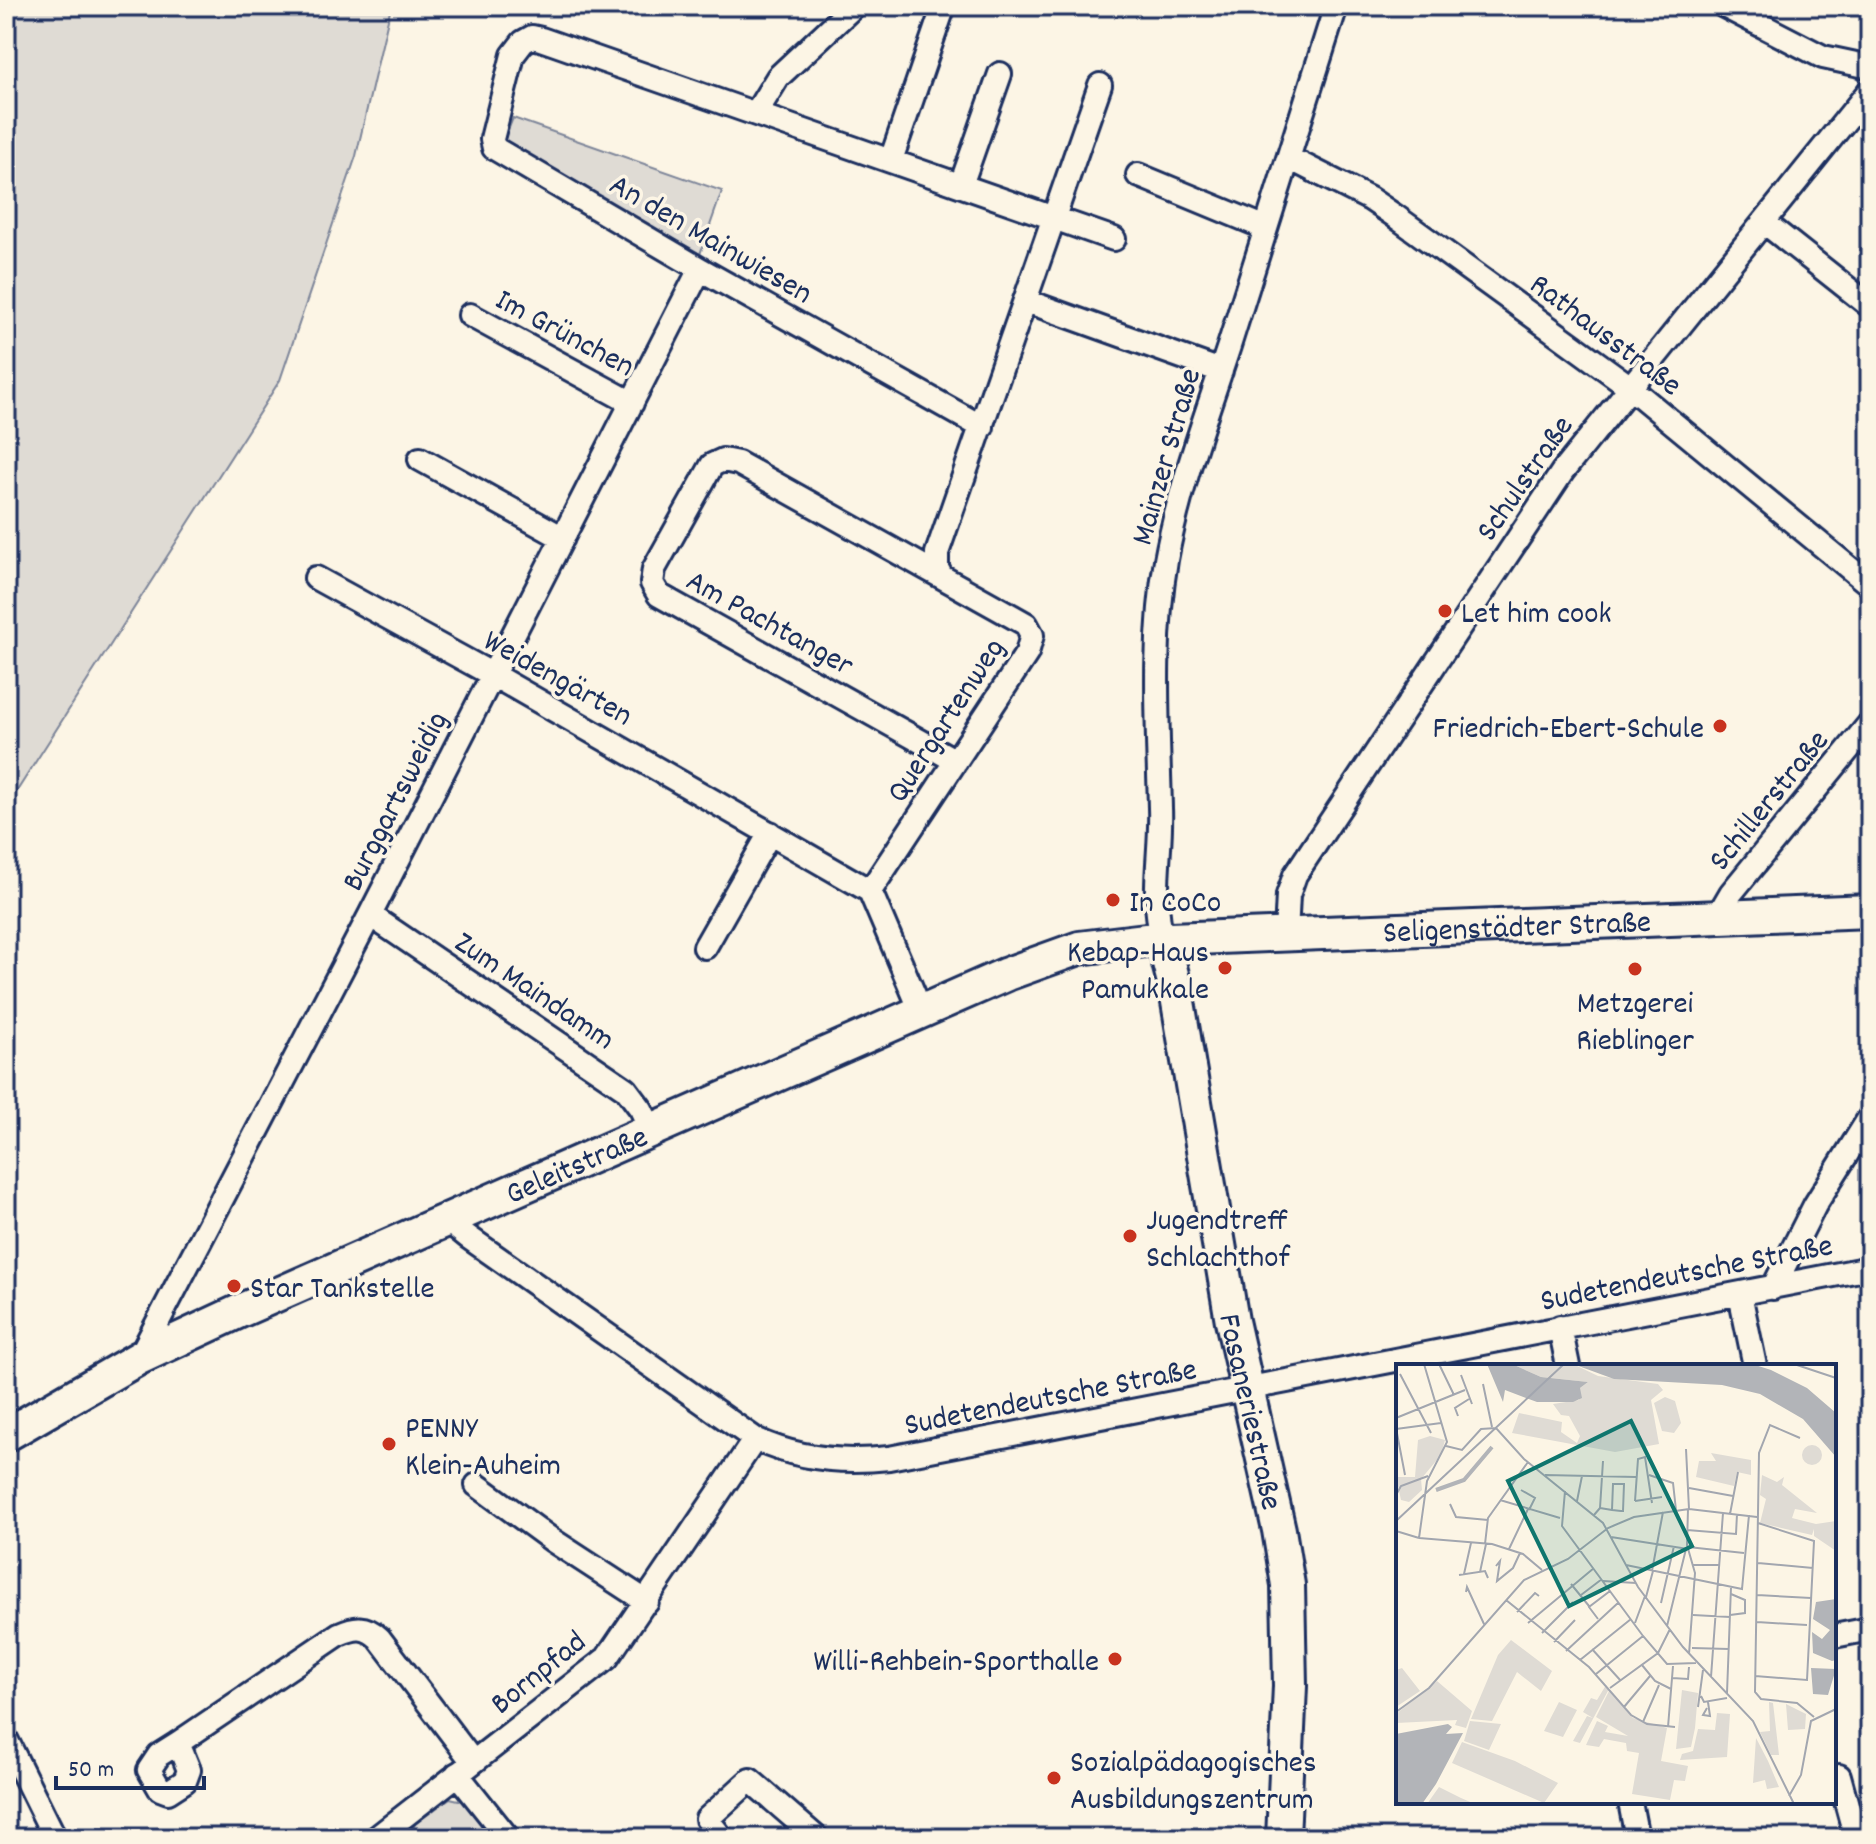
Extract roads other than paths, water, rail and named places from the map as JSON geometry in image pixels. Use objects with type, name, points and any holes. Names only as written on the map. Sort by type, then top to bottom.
[{"type":"main road","name":"Seligenstädter Straße","points":[[1163,940],[1870,911]]},
{"type":"main road","name":"Geleitstraße","points":[[6,1435],[139,1358],[1007,974],[1079,948],[1163,940]]},
{"type":"main road","name":"Fasaneriestraße","points":[[1163,940],[1176,990],[1229,1306],[1279,1530],[1288,1585],[1290,1686],[1283,1838]]},
{"type":"street","points":[[854,6],[778,77],[756,113],[1114,239]]},
{"type":"street","name":"Mainzer Straße","points":[[1163,940],[1158,922],[1161,825],[1157,680],[1162,589],[1172,533],[1336,6]]},
{"type":"street","points":[[1724,6],[1833,61],[1866,60]]},
{"type":"street","points":[[891,160],[941,14]]},
{"type":"street","name":"An den Mainwiesen","points":[[756,113],[532,37],[523,42],[513,55],[492,139],[494,148],[700,269],[982,427]]},
{"type":"street","points":[[961,185],[1000,74]]},
{"type":"street","points":[[941,576],[937,568],[937,553],[1100,85]]},
{"type":"street","name":"Schulstraße","points":[[1286,934],[1288,895],[1295,875],[1550,489],[1869,94]]},
{"type":"street","name":"Rathausstraße","points":[[1289,158],[1395,216],[1629,388],[1870,585]]},
{"type":"street","points":[[1138,175],[1266,228]]},
{"type":"street","points":[[1759,229],[1870,306]]},
{"type":"street","name":"Burggartsweidig","points":[[139,1358],[370,915],[700,269]]},
{"type":"street","points":[[1026,301],[1221,371]]},
{"type":"street","name":"Im Grünchen","points":[[470,315],[632,403]]},
{"type":"street","points":[[420,459],[563,538]]},
{"type":"street","name":"Am Pachtanger","points":[[941,576],[738,463],[723,460],[712,465],[651,577],[659,595],[956,761]]},
{"type":"street","name":"Quergartenweg","points":[[870,891],[1027,653],[1032,635],[1026,624],[941,576]]},
{"type":"street","name":"Weidengärten","points":[[316,578],[493,675],[870,891]]},
{"type":"street","name":"Schillerstraße","points":[[1717,917],[1731,893],[1870,723]]},
{"type":"street","points":[[705,947],[770,833]]},
{"type":"street","points":[[870,891],[921,1011]]},
{"type":"street","name":"Zum Maindamm","points":[[370,915],[626,1089],[651,1130]]},
{"type":"street","points":[[1773,1288],[1815,1205],[1870,1117]]},
{"type":"street","name":"Sudetendeutsche Straße","points":[[447,1220],[755,1439],[772,1447],[815,1458],[866,1461],[1870,1268]]},
{"type":"street","points":[[1740,1294],[1755,1364]]},
{"type":"street","points":[[1560,1327],[1568,1364]]},
{"type":"street","name":"Bornpfad","points":[[381,1837],[611,1654],[755,1439]]},
{"type":"street","points":[[477,1485],[552,1540],[647,1602]]},
{"type":"street","points":[[178,1743],[339,1634],[358,1627],[367,1629],[379,1638],[508,1838]]},
{"type":"street","points":[[1836,1636],[1870,1629]]},
{"type":"street","points":[[6,1739],[55,1838]]},
{"type":"street","points":[[1839,1776],[1856,1838]]},
{"type":"street","points":[[722,1838],[707,1819],[750,1780],[817,1838]]},
{"type":"street","points":[[1630,1804],[1637,1838]]},
{"type":"place","name":"Let him cook","points":[[1445,611]]},
{"type":"place","name":"Friedrich-Ebert-Schule","points":[[1720,726]]},
{"type":"place","name":"In CoCo","points":[[1113,900]]},
{"type":"place","name":"Kebap-Haus Pamukkale","points":[[1225,968]]},
{"type":"place","name":"Metzgerei Rieblinger","points":[[1635,969]]},
{"type":"place","name":"Jugendtreff Schlachthof","points":[[1130,1236]]},
{"type":"place","name":"Star Tankstelle","points":[[234,1286]]},
{"type":"place","name":"PENNY Klein-Auheim","points":[[389,1444]]},
{"type":"place","name":"Willi-Rehbein-Sporthalle","points":[[1115,1659]]},
{"type":"place","name":"Sozialpädagogisches Ausbildungszentrum","points":[[1054,1778]]}]
